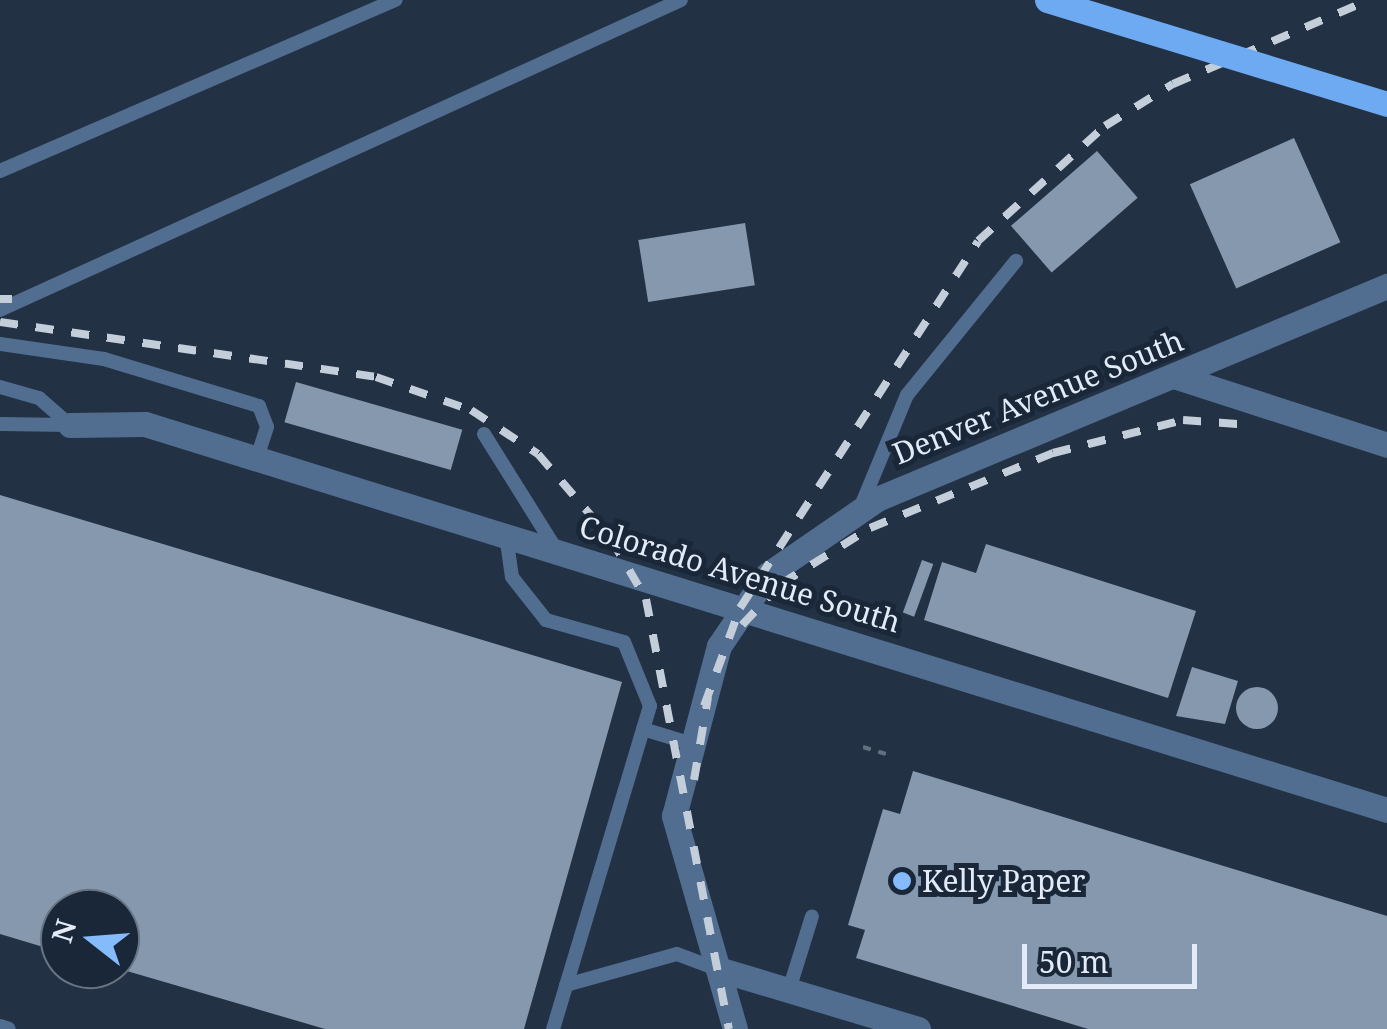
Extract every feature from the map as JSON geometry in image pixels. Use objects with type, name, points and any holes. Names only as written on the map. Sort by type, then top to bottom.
[{"type":"main road","points":[[1047,0],[1387,104]]},
{"type":"street","name":"Denver Avenue South","points":[[740,608],[798,547],[861,507],[1387,286]]},
{"type":"street","points":[[1174,376],[1387,445]]},
{"type":"street","name":"Colorado Avenue South","points":[[70,425],[145,424],[1387,810]]},
{"type":"street","points":[[736,1029],[677,844],[676,789],[740,608]]},
{"type":"street","points":[[718,969],[918,1029]]},
{"type":"lane","points":[[0,170],[396,0]]},
{"type":"lane","points":[[0,310],[681,0]]},
{"type":"lane","points":[[861,507],[907,395],[1016,261]]},
{"type":"lane","points":[[0,344],[104,359],[258,406],[266,427],[257,458]]},
{"type":"lane","points":[[0,387],[39,398],[70,425]]},
{"type":"lane","points":[[0,424],[70,425]]},
{"type":"lane","points":[[484,434],[556,551]]},
{"type":"lane","points":[[506,535],[512,577],[546,620],[624,642],[650,706],[553,1029]]},
{"type":"lane","points":[[643,729],[689,744]]},
{"type":"lane","points":[[790,990],[812,916]]},
{"type":"lane","points":[[566,985],[677,954],[718,969]]},
{"type":"lane","points":[[0,1026],[9,1029]]},
{"type":"path","points":[[863,747],[886,754]]},
{"type":"building","points":[[1294,138],[1340,242],[1236,289],[1190,184]]},
{"type":"building","points":[[1097,151],[1138,198],[1052,273],[1011,226]]},
{"type":"building","points":[[745,223],[755,285],[648,302],[638,240]]},
{"type":"building","points":[[296,382],[462,430],[451,470],[284,422]]},
{"type":"building","points":[[0,495],[622,682],[524,1029],[325,1029],[140,975],[140,889],[40,889],[40,946],[0,934]]},
{"type":"building","points":[[986,544],[1196,611],[1168,698],[924,620],[942,562],[976,573]]},
{"type":"building","points":[[922,560],[933,564],[914,617],[903,613]]},
{"type":"building","points":[[1192,667],[1238,681],[1225,724],[1176,716]]},
{"type":"building","points":[[1257,687],[1272,693],[1278,708],[1272,723],[1257,729],[1242,723],[1236,708],[1242,693]]},
{"type":"building","points":[[913,771],[1387,916],[1387,1029],[1088,1029],[856,958],[865,930],[848,925],[883,809],[900,814]]},
{"type":"railway","points":[[704,706],[740,608],[978,241],[1105,126],[1173,84],[1369,0]]},
{"type":"railway","points":[[0,299],[12,299]]},
{"type":"railway","points":[[0,322],[376,377],[471,410],[538,454],[611,539],[646,599],[729,1029]]},
{"type":"railway","points":[[742,625],[781,584],[870,528],[1053,453],[1183,420],[1251,425]]},
{"type":"railway","points":[[694,780],[708,697]]},
{"type":"place","name":"Kelly Paper","points":[[902,881]]}]
